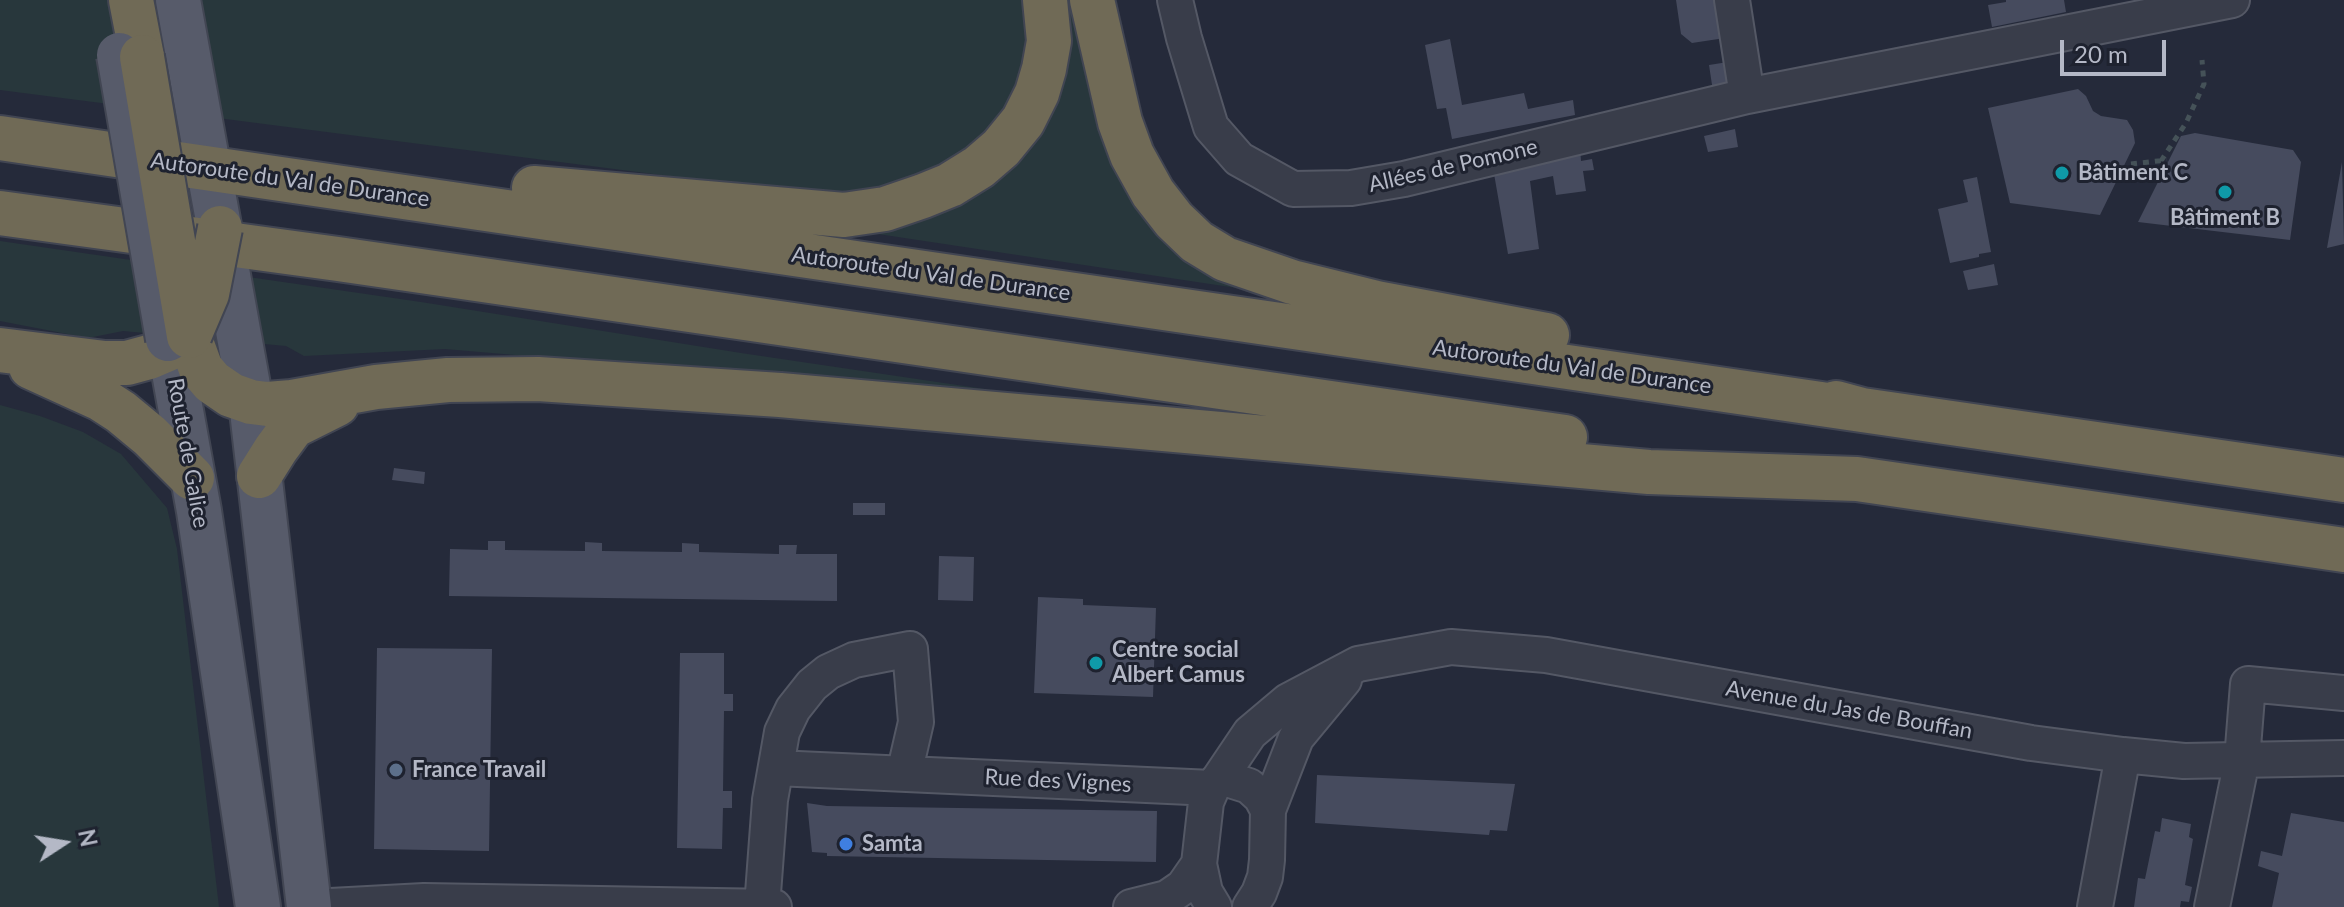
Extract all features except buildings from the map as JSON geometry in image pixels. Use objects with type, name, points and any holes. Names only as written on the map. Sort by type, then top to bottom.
[{"type":"highway","points":[[131,0],[131,56],[176,341],[212,382],[231,395],[251,402],[292,402],[376,387],[448,380],[538,379],[780,395],[1649,472],[1857,479]]},
{"type":"highway","points":[[16,140],[844,215],[885,209],[950,185],[979,167],[1001,148],[1023,121],[1037,93],[1049,41],[1045,0]]},
{"type":"highway","points":[[1092,0],[1120,122],[1132,155],[1153,193],[1174,220],[1197,242],[1225,259],[1292,282],[1377,303],[1638,352],[1862,410],[2344,480]]},
{"type":"highway","name":"Autoroute du Val de Durance","points":[[16,140],[1862,410]]},
{"type":"highway","points":[[0,213],[338,259],[2344,550]]},
{"type":"highway","points":[[0,352],[105,363],[127,363],[149,357],[176,341],[207,294],[220,228]]},
{"type":"highway","points":[[0,352],[101,399],[121,412],[192,478]]},
{"type":"highway","points":[[259,476],[293,426],[376,387]]},
{"type":"main road","points":[[109,0],[131,56]]},
{"type":"main road","points":[[178,0],[251,402],[311,907]]},
{"type":"main road","name":"Route de Galice","points":[[176,341],[192,478],[258,907]]},
{"type":"street","name":"Allées de Pomone","points":[[1175,0],[1211,127],[1239,159],[1293,189],[1351,188],[1404,179],[1747,96],[2232,0]]},
{"type":"street","points":[[1732,0],[1747,96]]},
{"type":"street","name":"Avenue du Jas de Bouffan","points":[[1214,907],[1205,892],[1199,864],[1206,802],[1250,733],[1288,701],[1358,664],[1451,647],[1546,655],[2031,743],[2123,755],[2184,761],[2344,758]]},
{"type":"street","points":[[762,907],[770,800],[782,732],[793,709],[812,685],[828,672],[854,660],[910,649],[916,722],[904,774]]},
{"type":"street","points":[[1250,907],[1265,877],[1268,810],[1296,738],[1358,664]]},
{"type":"street","points":[[2212,907],[2242,760],[2248,684],[2344,693]]},
{"type":"street","points":[[2095,907],[2123,755]]},
{"type":"street","name":"Rue des Vignes","points":[[776,768],[1215,784]]},
{"type":"street","points":[[1215,784],[1249,786],[1261,797],[1268,810]]},
{"type":"street","points":[[1131,907],[1167,898],[1183,887],[1199,864]]},
{"type":"street","points":[[311,907],[424,901],[774,907]]},
{"type":"path","points":[[2131,164],[2164,160],[2204,84],[2202,60]]},
{"type":"shaded area","points":[[0,0],[1062,0],[1071,4],[1101,113],[1250,290],[858,231],[762,188],[0,90]]},
{"type":"shaded area","points":[[0,241],[1086,404],[445,349],[304,356],[286,346],[123,331],[88,338],[0,321]]},
{"type":"shaded area","points":[[0,405],[83,432],[121,454],[167,508],[177,549],[219,907],[0,907]]},
{"type":"place","name":"Bâtiment C","points":[[2062,173]]},
{"type":"place","name":"Bâtiment B","points":[[2225,192]]},
{"type":"place","name":"Centre social Albert Camus","points":[[1096,663]]},
{"type":"place","name":"France Travail","points":[[396,770]]},
{"type":"place","name":"Samta","points":[[846,844]]}]
